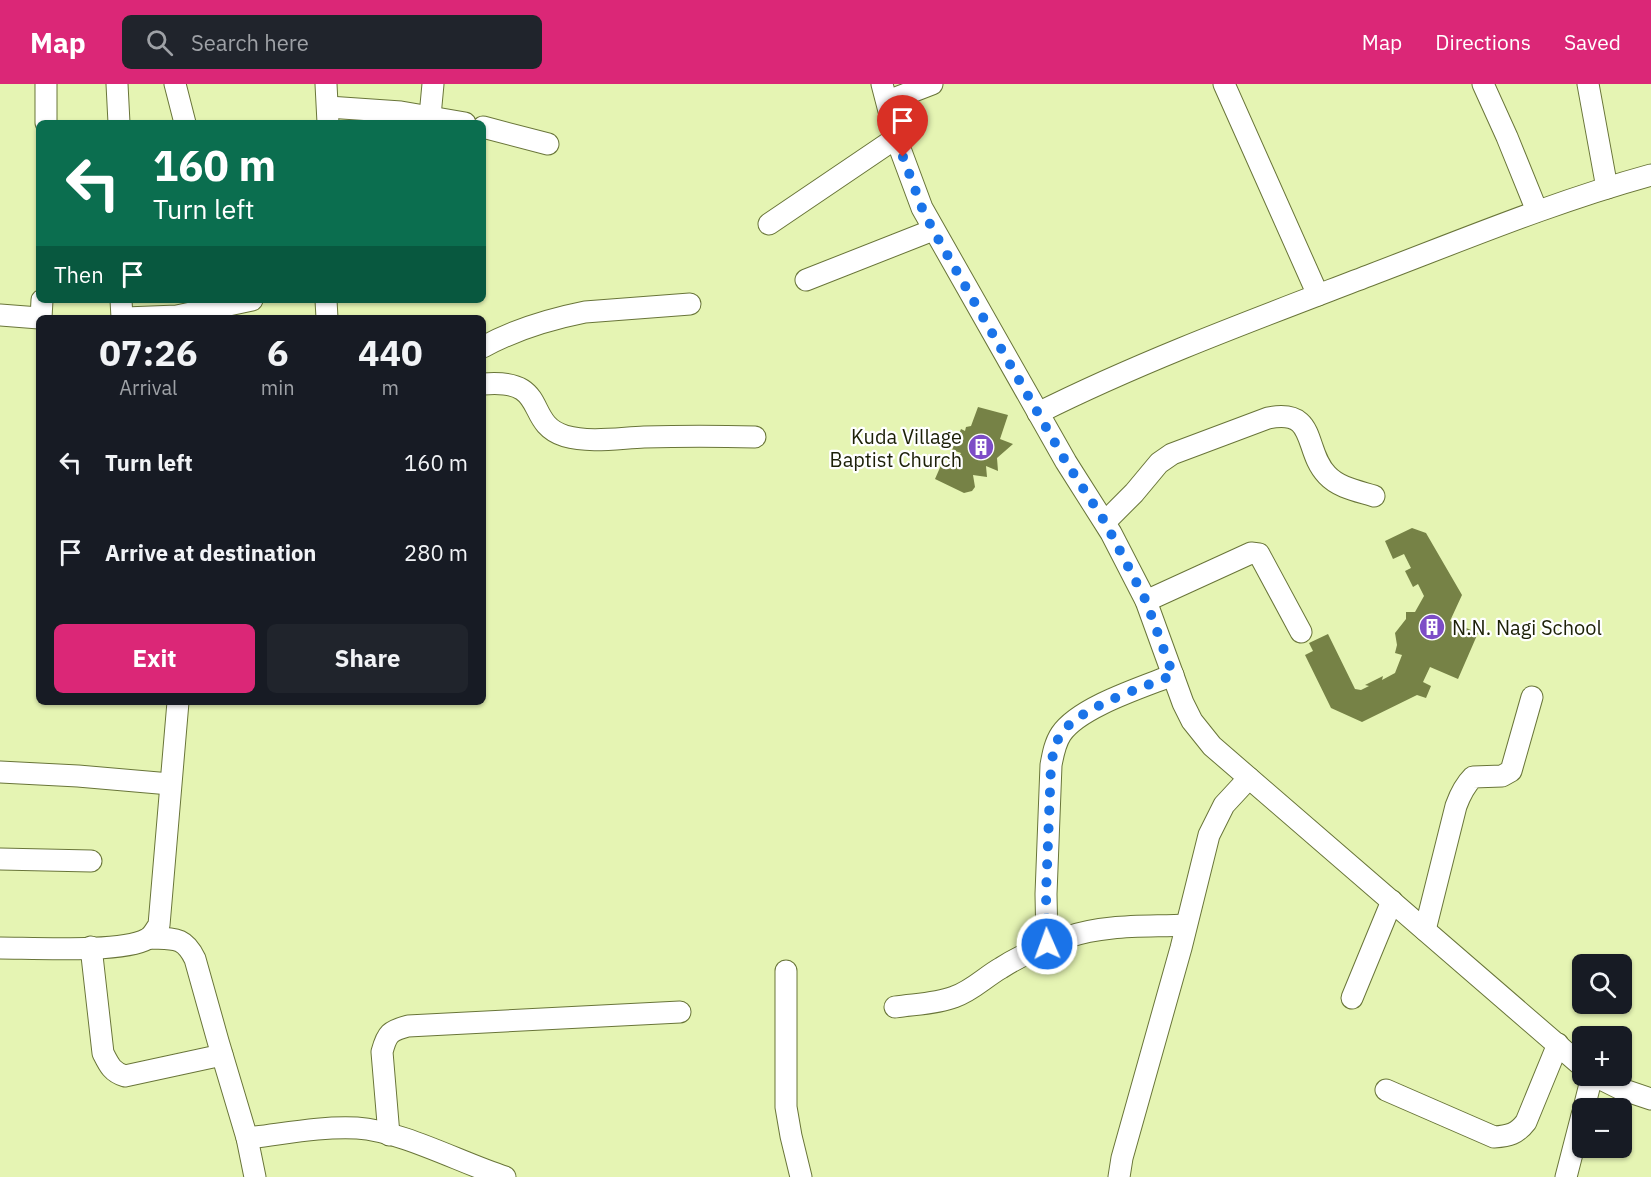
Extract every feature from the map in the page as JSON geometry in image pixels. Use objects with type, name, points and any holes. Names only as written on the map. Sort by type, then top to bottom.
[{"type":"street","points":[[46,84],[46,120]]},
{"type":"street","points":[[117,84],[119,120]]},
{"type":"street","points":[[175,84],[184,120]]},
{"type":"street","points":[[326,84],[328,115],[430,116],[450,120]]},
{"type":"street","points":[[430,116],[433,84]]},
{"type":"street","points":[[932,84],[885,92],[896,138],[922,208],[1066,462],[1105,522],[1146,601],[1183,703],[1192,721],[1203,736],[1249,778],[1572,1057]]},
{"type":"street","points":[[1224,84],[1318,295]]},
{"type":"street","points":[[1483,84],[1520,166],[1537,211]]},
{"type":"street","points":[[1588,84],[1607,188]]},
{"type":"street","points":[[486,128],[548,144]]},
{"type":"street","points":[[769,224],[896,138]]},
{"type":"street","points":[[1038,413],[1100,382],[1318,295],[1537,211],[1651,175]]},
{"type":"street","points":[[806,280],[933,230]]},
{"type":"street","points":[[486,346],[550,320],[569,315],[690,304]]},
{"type":"street","points":[[184,315],[244,307]]},
{"type":"street","points":[[0,315],[36,318]]},
{"type":"street","points":[[486,384],[512,384],[523,389],[552,431],[568,437],[585,439],[685,436],[755,437]]},
{"type":"street","points":[[1105,522],[1134,493],[1159,463],[1172,454],[1281,415],[1291,416],[1303,426],[1319,464],[1330,478],[1345,487],[1374,496]]},
{"type":"street","points":[[1146,601],[1251,553],[1256,553],[1259,554],[1300,632]]},
{"type":"street","points":[[1047,944],[1046,894],[1051,765],[1055,746],[1071,722],[1094,708],[1173,675]]},
{"type":"street","points":[[1425,930],[1456,806],[1465,785],[1473,777],[1502,776],[1511,771],[1532,697]]},
{"type":"street","points":[[0,948],[118,947],[140,943],[150,938],[159,925],[178,705]]},
{"type":"street","points":[[0,772],[170,784]]},
{"type":"street","points":[[1119,1177],[1122,1158],[1214,821],[1224,805],[1249,778]]},
{"type":"street","points":[[0,860],[91,861]]},
{"type":"street","points":[[1352,998],[1392,901]]},
{"type":"street","points":[[895,1006],[956,997],[967,992],[1001,967],[1047,944],[1071,936],[1113,928],[1186,926]]},
{"type":"street","points":[[150,938],[183,941],[195,959],[247,1138],[255,1177]]},
{"type":"street","points":[[91,947],[103,1053],[116,1073],[125,1076],[222,1055]]},
{"type":"street","points":[[786,971],[786,1107],[801,1177]]},
{"type":"street","points":[[389,1135],[382,1052],[385,1039],[393,1030],[408,1026],[680,1012]]},
{"type":"street","points":[[1386,1090],[1494,1137],[1508,1136],[1519,1131],[1526,1122],[1558,1044]]},
{"type":"street","points":[[1615,1086],[1651,1099]]},
{"type":"street","points":[[247,1138],[358,1128],[389,1135],[505,1177]]},
{"type":"street","points":[[1566,1177],[1572,1154]]},
{"type":"building","name":"Kuda Village Baptist Church","points":[[978,407],[1008,415],[1000,439],[1013,444],[997,458],[998,471],[986,466],[987,477],[973,475],[975,487],[972,491],[964,493],[935,479],[942,463],[947,465],[949,460],[956,462],[961,453],[952,450],[961,429],[965,431],[966,427],[971,426]]},
{"type":"building","name":"N.N. Nagi School","points":[[1412,528],[1426,533],[1462,595],[1450,621],[1478,633],[1458,679],[1430,667],[1423,682],[1431,686],[1426,698],[1417,695],[1362,722],[1331,708],[1305,655],[1313,651],[1309,643],[1328,634],[1355,689],[1361,690],[1369,686],[1365,685],[1383,676],[1382,680],[1395,673],[1402,655],[1395,653],[1397,645],[1395,633],[1406,619],[1406,612],[1415,612],[1424,596],[1418,584],[1413,587],[1405,571],[1411,568],[1404,554],[1393,559],[1385,541]]},
{"type":"place","name":"Kuda Village Baptist Church","points":[[981,447]]},
{"type":"place","name":"N.N. Nagi School","points":[[1432,627]]},
{"type":"route","points":[[903,157],[922,208],[933,230],[1066,462],[1105,522],[1146,601],[1173,675],[1094,708],[1071,722],[1055,746],[1051,765],[1046,894],[1047,944]]}]
